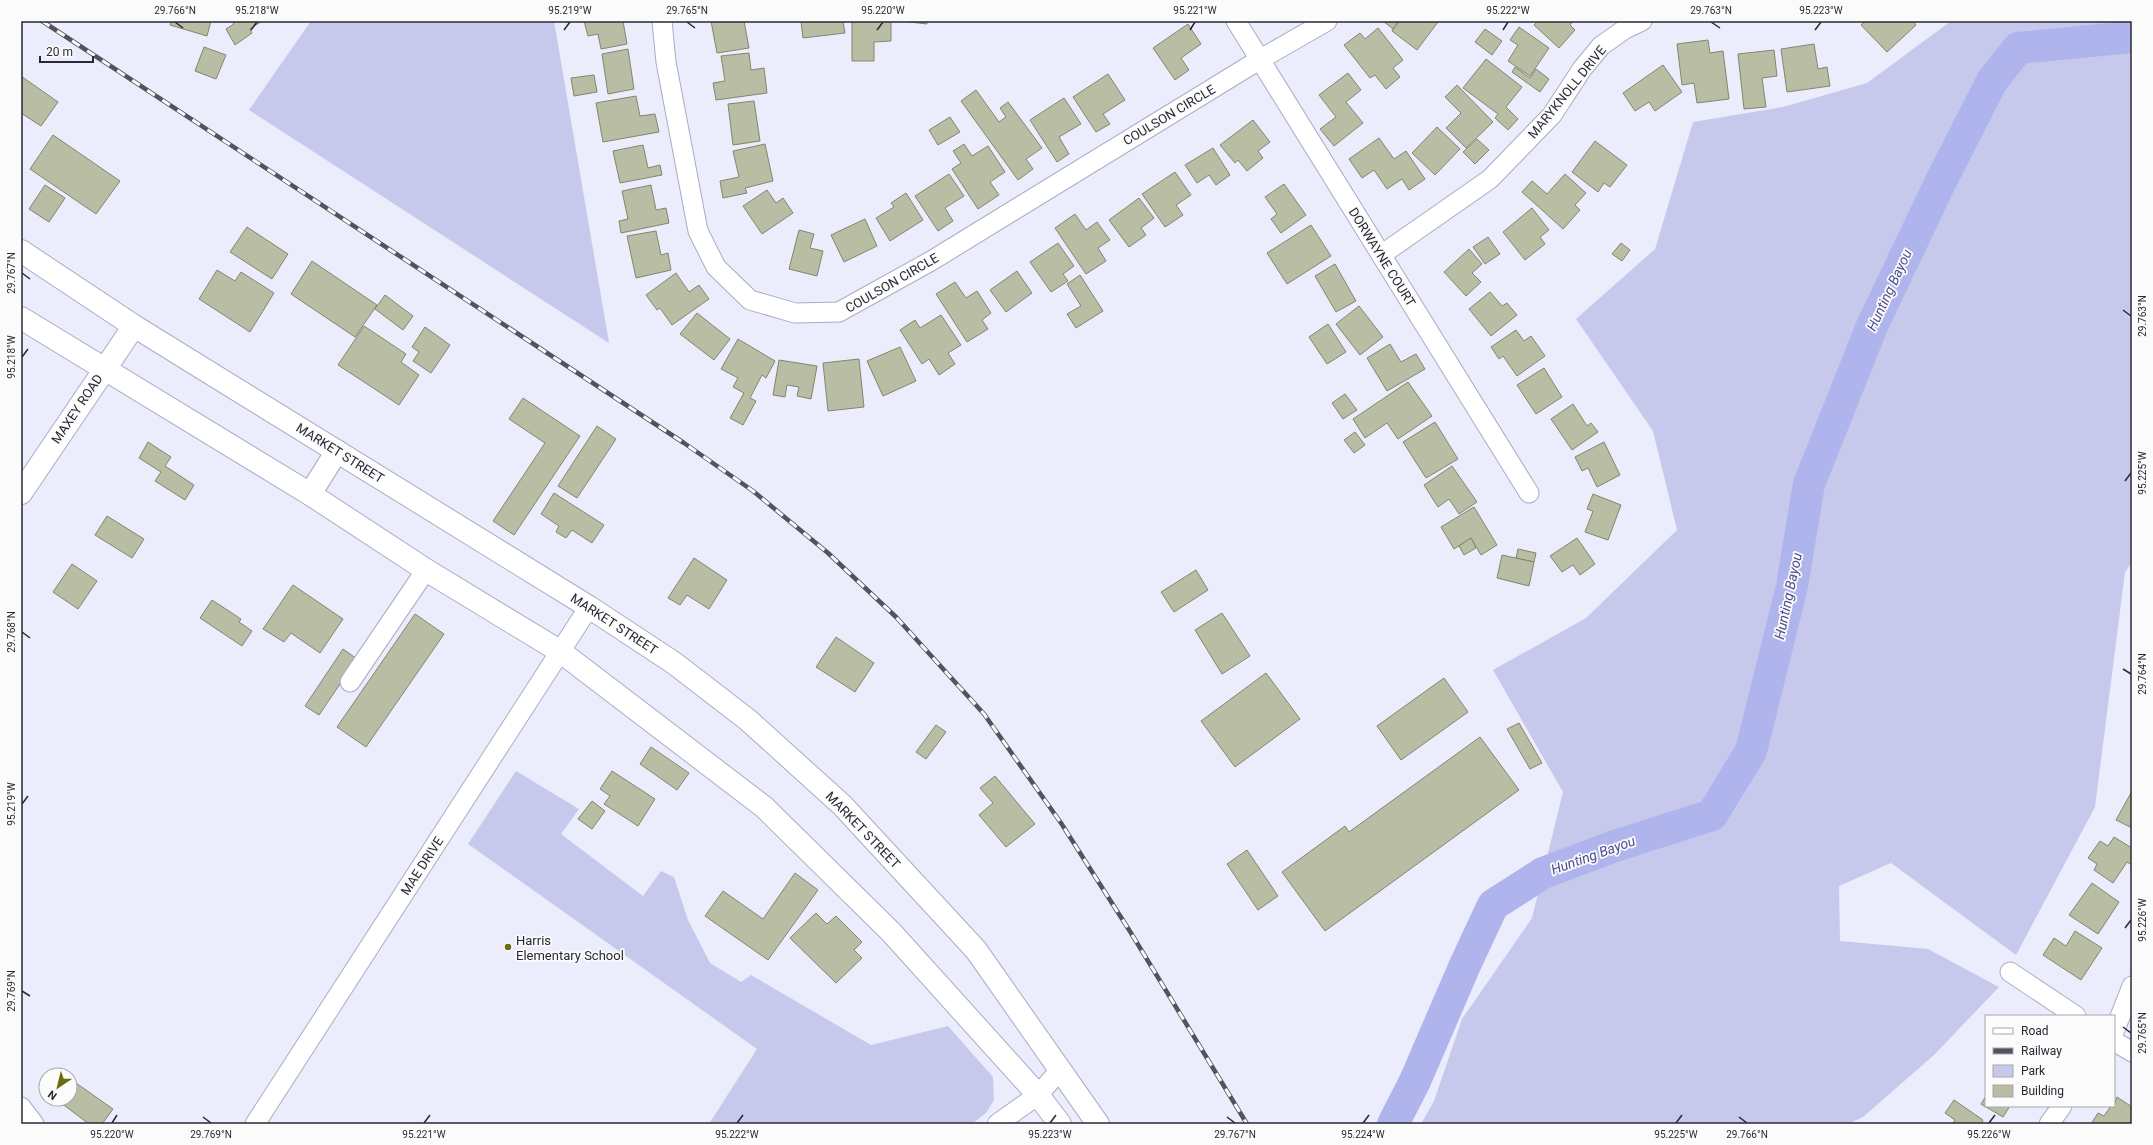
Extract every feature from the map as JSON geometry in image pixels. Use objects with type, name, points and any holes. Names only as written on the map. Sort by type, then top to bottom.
[{"type":"main road","name":"MARKET STREET","points":[[21,251],[134,326],[589,607],[674,662],[748,720],[842,805],[976,950],[1098,1124]]},
{"type":"main road","points":[[21,318],[310,494],[426,570],[561,652],[764,807],[892,932],[1038,1095],[1060,1124]]},
{"type":"main road","name":"MAXEY ROAD","points":[[21,493],[134,326]]},
{"type":"main road","points":[[310,494],[337,451]]},
{"type":"street","name":"COULSON CIRCLE","points":[[662,21],[666,62],[698,231],[716,268],[750,300],[795,313],[839,312],[931,261],[1259,60],[1327,21]]},
{"type":"street","name":"DORWAYNE COURT","points":[[1236,21],[1529,493]]},
{"type":"street","name":"MARYKNOLL DRIVE","points":[[1381,255],[1490,179],[1552,115],[1582,69],[1601,46],[1625,29],[1642,21]]},
{"type":"street","points":[[350,682],[426,570]]},
{"type":"street","name":"MAE DRIVE","points":[[255,1124],[589,607]]},
{"type":"street","points":[[2010,972],[2074,1015]]},
{"type":"street","points":[[2115,1029],[2132,986]]},
{"type":"street","points":[[2115,1042],[2132,1052]]},
{"type":"street","points":[[997,1124],[1038,1095],[1060,1070]]},
{"type":"street","points":[[21,1106],[34,1124]]},
{"type":"street","points":[[2049,1124],[2061,1107]]},
{"type":"green space","points":[[311,21],[554,21],[609,343],[249,110]]},
{"type":"green space","points":[[1951,21],[2132,21],[2132,562],[2125,572],[2095,807],[2016,955],[1891,863],[1839,886],[1840,941],[1928,949],[1999,987],[1934,1055],[1863,1117],[1848,1124],[1421,1124],[1434,1101],[1462,1019],[1532,918],[1563,792],[1493,670],[1586,618],[1677,530],[1653,431],[1576,319],[1655,249],[1693,122],[1783,107],[1867,83]]},
{"type":"green space","points":[[516,771],[579,809],[561,834],[643,896],[661,871],[674,877],[688,920],[710,963],[741,982],[751,975],[871,1045],[948,1026],[993,1077],[994,1100],[986,1113],[972,1124],[709,1124],[757,1049],[468,844]]},
{"type":"building","points":[[171,21],[211,21],[207,36],[170,25]]},
{"type":"building","points":[[231,21],[262,21],[250,29],[252,33],[235,45],[226,29],[234,24]]},
{"type":"building","points":[[584,21],[623,21],[627,44],[601,49],[598,34],[588,36]]},
{"type":"building","points":[[711,21],[744,21],[749,48],[717,53]]},
{"type":"building","points":[[801,21],[843,21],[845,33],[803,38]]},
{"type":"building","points":[[852,21],[891,21],[891,41],[874,42],[874,61],[852,61]]},
{"type":"building","points":[[901,21],[927,21],[927,24]]},
{"type":"building","points":[[1383,21],[1399,21],[1393,29]]},
{"type":"building","points":[[1399,21],[1438,22],[1417,50],[1392,31]]},
{"type":"building","points":[[1538,21],[1573,21],[1570,25],[1575,30],[1559,48],[1534,25]]},
{"type":"building","points":[[1865,21],[1913,21],[1916,25],[1887,52],[1861,25]]},
{"type":"building","points":[[1188,24],[1201,44],[1181,58],[1189,70],[1175,80],[1153,48]]},
{"type":"building","points":[[1519,27],[1549,48],[1530,76],[1508,61],[1518,45],[1510,40]]},
{"type":"building","points":[[1378,28],[1403,60],[1393,68],[1400,77],[1386,89],[1375,75],[1370,78],[1344,45],[1360,33],[1365,39]]},
{"type":"building","points":[[1485,29],[1502,41],[1492,55],[1475,42]]},
{"type":"building","points":[[1708,40],[1710,53],[1723,51],[1729,99],[1697,103],[1694,83],[1682,85],[1677,44]]},
{"type":"building","points":[[1814,44],[1818,69],[1827,67],[1830,86],[1787,92],[1781,49]]},
{"type":"building","points":[[204,47],[226,55],[216,79],[195,71]]},
{"type":"building","points":[[628,49],[634,89],[608,94],[602,54]]},
{"type":"building","points":[[1774,50],[1777,76],[1762,78],[1766,107],[1744,109],[1738,54]]},
{"type":"building","points":[[749,53],[751,70],[764,68],[767,93],[716,100],[713,83],[725,81],[721,56]]},
{"type":"building","points":[[1486,59],[1522,87],[1506,107],[1518,119],[1508,130],[1495,118],[1498,114],[1463,88]]},
{"type":"building","points":[[1663,65],[1682,92],[1655,111],[1649,102],[1635,111],[1623,93]]},
{"type":"building","points":[[1515,67],[1530,78],[1536,69],[1549,79],[1540,92],[1512,72]]},
{"type":"building","points":[[1348,73],[1361,90],[1346,102],[1363,123],[1334,146],[1320,129],[1336,117],[1319,95]]},
{"type":"building","points":[[1108,74],[1125,100],[1103,114],[1110,124],[1096,132],[1073,97]]},
{"type":"building","points":[[594,75],[597,92],[574,96],[571,78]]},
{"type":"building","points":[[21,76],[58,102],[41,126],[21,113]]},
{"type":"building","points":[[1457,85],[1493,122],[1466,148],[1446,128],[1461,113],[1445,97]]},
{"type":"building","points":[[976,90],[999,122],[1006,117],[1000,108],[1008,102],[1042,148],[1026,159],[1033,169],[1018,180],[961,101]]},
{"type":"building","points":[[636,96],[640,116],[655,114],[659,132],[603,142],[596,103]]},
{"type":"building","points":[[1064,98],[1081,124],[1059,137],[1069,154],[1057,162],[1030,120]]},
{"type":"building","points":[[754,101],[760,141],[733,145],[728,104]]},
{"type":"building","points":[[950,117],[960,132],[938,145],[929,130]]},
{"type":"building","points":[[1253,120],[1270,142],[1258,151],[1263,158],[1247,171],[1238,160],[1235,163],[1220,145]]},
{"type":"building","points":[[1437,127],[1460,149],[1435,175],[1412,153]]},
{"type":"building","points":[[53,135],[120,181],[96,214],[30,169]]},
{"type":"building","points":[[1379,138],[1394,159],[1406,151],[1425,179],[1409,190],[1402,179],[1387,189],[1374,170],[1362,178],[1349,159]]},
{"type":"building","points":[[1477,139],[1489,150],[1475,164],[1463,152]]},
{"type":"building","points":[[1595,141],[1627,165],[1610,187],[1604,183],[1598,192],[1572,172]]},
{"type":"building","points":[[765,144],[773,181],[745,188],[747,193],[723,198],[720,181],[739,177],[733,151]]},
{"type":"building","points":[[964,144],[972,156],[988,146],[1005,172],[990,182],[999,195],[978,209],[952,169],[961,163],[953,151]]},
{"type":"building","points":[[643,145],[648,168],[660,165],[662,175],[620,183],[613,151]]},
{"type":"building","points":[[1213,148],[1230,175],[1216,185],[1209,175],[1197,183],[1185,165]]},
{"type":"building","points":[[1175,172],[1191,195],[1176,205],[1183,215],[1165,227],[1142,194]]},
{"type":"building","points":[[949,174],[964,196],[945,208],[953,221],[938,231],[915,196]]},
{"type":"building","points":[[1565,174],[1586,193],[1575,205],[1580,210],[1563,229],[1522,192],[1532,181],[1547,194]]},
{"type":"building","points":[[1284,184],[1306,215],[1281,233],[1271,219],[1277,214],[1265,197]]},
{"type":"building","points":[[45,185],[65,198],[49,222],[29,209]]},
{"type":"building","points":[[651,185],[656,210],[666,208],[669,223],[621,233],[619,221],[628,219],[622,191]]},
{"type":"building","points":[[767,190],[776,203],[783,198],[793,213],[762,234],[743,206]]},
{"type":"building","points":[[906,193],[923,220],[890,241],[876,218],[894,207],[891,203]]},
{"type":"building","points":[[1139,198],[1154,218],[1141,228],[1146,235],[1129,247],[1109,220]]},
{"type":"building","points":[[1532,208],[1549,230],[1540,237],[1545,244],[1525,260],[1503,232]]},
{"type":"building","points":[[1075,214],[1086,230],[1097,222],[1110,240],[1098,248],[1106,261],[1086,274],[1055,228]]},
{"type":"building","points":[[865,219],[877,246],[844,262],[831,235]]},
{"type":"building","points":[[1311,225],[1331,256],[1287,284],[1267,253]]},
{"type":"building","points":[[247,227],[288,254],[272,279],[230,252]]},
{"type":"building","points":[[799,230],[814,234],[810,248],[823,251],[817,276],[789,269]]},
{"type":"building","points":[[656,231],[661,255],[668,253],[671,270],[636,278],[627,236]]},
{"type":"building","points":[[1488,237],[1500,254],[1485,264],[1473,247]]},
{"type":"building","points":[[1058,243],[1074,266],[1063,274],[1068,281],[1051,292],[1030,262]]},
{"type":"building","points":[[1621,243],[1630,250],[1622,261],[1612,254]]},
{"type":"building","points":[[1469,249],[1482,264],[1472,273],[1481,282],[1466,296],[1444,272]]},
{"type":"building","points":[[312,261],[377,305],[355,337],[291,294]]},
{"type":"building","points":[[1335,264],[1356,301],[1336,312],[1315,276]]},
{"type":"building","points":[[217,270],[235,281],[241,272],[274,293],[250,332],[199,299]]},
{"type":"building","points":[[1017,271],[1032,293],[1006,312],[990,290]]},
{"type":"building","points":[[676,273],[689,292],[699,285],[709,299],[672,325],[660,308],[657,310],[646,295]]},
{"type":"building","points":[[1080,275],[1103,311],[1076,328],[1067,314],[1081,306],[1067,284]]},
{"type":"building","points":[[955,282],[966,298],[977,291],[991,313],[982,320],[988,329],[967,342],[936,294]]},
{"type":"building","points":[[1490,292],[1502,306],[1507,303],[1517,315],[1491,336],[1469,309]]},
{"type":"building","points":[[385,295],[413,316],[403,330],[375,309]]},
{"type":"building","points":[[1359,306],[1383,337],[1360,355],[1336,324]]},
{"type":"building","points":[[697,313],[730,339],[714,360],[680,334]]},
{"type":"building","points":[[941,315],[961,345],[948,353],[955,364],[939,375],[929,359],[922,364],[900,330],[915,320],[920,328]]},
{"type":"building","points":[[1328,324],[1346,352],[1327,364],[1309,337]]},
{"type":"building","points":[[364,326],[406,354],[401,362],[419,375],[399,405],[338,365]]},
{"type":"building","points":[[425,327],[450,345],[431,373],[413,361],[419,352],[412,347]]},
{"type":"building","points":[[1516,330],[1524,341],[1531,336],[1545,356],[1517,376],[1503,356],[1499,359],[1491,347]]},
{"type":"building","points":[[738,339],[775,361],[766,378],[762,375],[750,398],[756,401],[743,425],[730,418],[744,393],[733,387],[738,378],[721,369]]},
{"type":"building","points":[[1390,344],[1401,362],[1416,354],[1425,369],[1387,391],[1367,358]]},
{"type":"building","points":[[900,347],[916,381],[883,396],[867,361]]},
{"type":"building","points":[[859,359],[864,407],[828,411],[823,363]]},
{"type":"building","points":[[779,360],[817,366],[811,399],[797,396],[799,387],[787,385],[785,397],[773,395]]},
{"type":"building","points":[[1544,368],[1562,397],[1536,414],[1517,385]]},
{"type":"building","points":[[1408,382],[1432,416],[1398,439],[1387,423],[1365,438],[1353,419]]},
{"type":"building","points":[[1345,394],[1357,410],[1343,419],[1332,403]]},
{"type":"building","points":[[523,398],[580,436],[514,535],[493,521],[545,443],[509,419]]},
{"type":"building","points":[[1573,404],[1587,426],[1591,423],[1598,432],[1572,450],[1551,419]]},
{"type":"building","points":[[1435,422],[1458,459],[1426,478],[1403,442]]},
{"type":"building","points":[[597,426],[616,439],[577,498],[558,486]]},
{"type":"building","points":[[1355,432],[1365,445],[1354,453],[1344,440]]},
{"type":"building","points":[[148,442],[171,457],[165,466],[194,485],[185,500],[155,481],[161,472],[139,458]]},
{"type":"building","points":[[1604,442],[1620,475],[1597,487],[1588,468],[1582,471],[1575,457]]},
{"type":"building","points":[[1452,466],[1477,502],[1459,514],[1449,499],[1438,507],[1424,485]]},
{"type":"building","points":[[554,493],[604,525],[592,543],[572,530],[566,538],[556,532],[559,526],[541,514]]},
{"type":"building","points":[[1593,494],[1621,505],[1608,540],[1585,532],[1593,511],[1587,509]]},
{"type":"building","points":[[1474,507],[1497,545],[1481,555],[1471,538],[1454,549],[1441,527]]},
{"type":"building","points":[[107,516],[144,539],[132,558],[95,535]]},
{"type":"building","points":[[1471,538],[1476,548],[1464,555],[1459,546]]},
{"type":"building","points":[[1577,538],[1595,564],[1580,575],[1573,565],[1562,572],[1550,556]]},
{"type":"building","points":[[1518,549],[1536,553],[1534,562],[1516,558]]},
{"type":"building","points":[[1502,555],[1534,562],[1529,586],[1497,578]]},
{"type":"building","points":[[694,558],[727,580],[709,609],[687,595],[680,605],[668,598]]},
{"type":"building","points":[[72,564],[97,581],[78,609],[53,592]]},
{"type":"building","points":[[1196,570],[1208,590],[1174,612],[1161,592]]},
{"type":"building","points":[[293,585],[343,619],[320,653],[291,633],[284,642],[263,629]]},
{"type":"building","points":[[212,600],[241,619],[239,622],[252,631],[242,646],[200,618]]},
{"type":"building","points":[[1222,613],[1250,656],[1222,674],[1195,630]]},
{"type":"building","points":[[415,614],[444,634],[366,747],[337,727]]},
{"type":"building","points":[[836,637],[874,663],[855,692],[816,667]]},
{"type":"building","points":[[343,649],[357,659],[319,715],[305,706]]},
{"type":"building","points":[[1266,673],[1300,719],[1235,767],[1201,721]]},
{"type":"building","points":[[1444,678],[1468,712],[1401,760],[1377,726]]},
{"type":"building","points":[[1519,723],[1542,763],[1530,769],[1507,729]]},
{"type":"building","points":[[936,725],[946,732],[926,759],[916,752]]},
{"type":"building","points":[[1480,737],[1519,790],[1325,931],[1282,872],[1345,826],[1349,832]]},
{"type":"building","points":[[651,747],[689,773],[677,790],[640,764]]},
{"type":"building","points":[[612,771],[655,799],[638,826],[604,804],[610,796],[600,789]]},
{"type":"building","points":[[995,776],[1035,824],[1006,847],[979,815],[993,803],[980,788]]},
{"type":"building","points":[[2132,791],[2132,828],[2116,820]]},
{"type":"building","points":[[592,801],[605,811],[592,829],[578,819]]},
{"type":"building","points":[[2114,837],[2132,848],[2132,865],[2127,862],[2113,883],[2094,870],[2097,864],[2088,858],[2100,841],[2108,846]]},
{"type":"building","points":[[1247,850],[1278,896],[1258,910],[1227,864]]},
{"type":"building","points":[[795,873],[818,890],[768,960],[705,916],[723,891],[763,919]]},
{"type":"building","points":[[2092,883],[2119,902],[2098,934],[2069,915]]},
{"type":"building","points":[[816,913],[827,924],[836,916],[862,942],[854,950],[862,958],[836,983],[790,938]]},
{"type":"building","points":[[2075,931],[2102,948],[2081,980],[2043,955],[2054,938],[2066,946]]},
{"type":"building","points":[[78,1084],[113,1109],[102,1124],[89,1124],[66,1107],[78,1107]]},
{"type":"building","points":[[2117,1097],[2132,1107],[2132,1124],[2091,1124],[2098,1113],[2104,1116],[2110,1107],[2115,1107]]},
{"type":"building","points":[[1985,1098],[1985,1106],[1981,1104]]},
{"type":"building","points":[[1954,1100],[1983,1120],[1981,1124],[1952,1124],[1955,1120],[1945,1113]]},
{"type":"building","points":[[1986,1107],[2009,1107],[2003,1117]]},
{"type":"waterway","name":"Hunting Bayou","points":[[1393,1124],[1415,1081],[1465,965],[1493,905],[1543,873],[1615,846],[1712,815],[1751,751],[1792,586],[1809,484],[1872,326],[1940,183],[1992,81],[2018,48],[2132,37]]},
{"type":"railway","points":[[42,21],[684,443],[753,491],[828,553],[896,617],[984,714],[1061,823],[1131,933],[1247,1124]]},
{"type":"place","name":"Harris Elementary School","points":[[508,947]]}]
